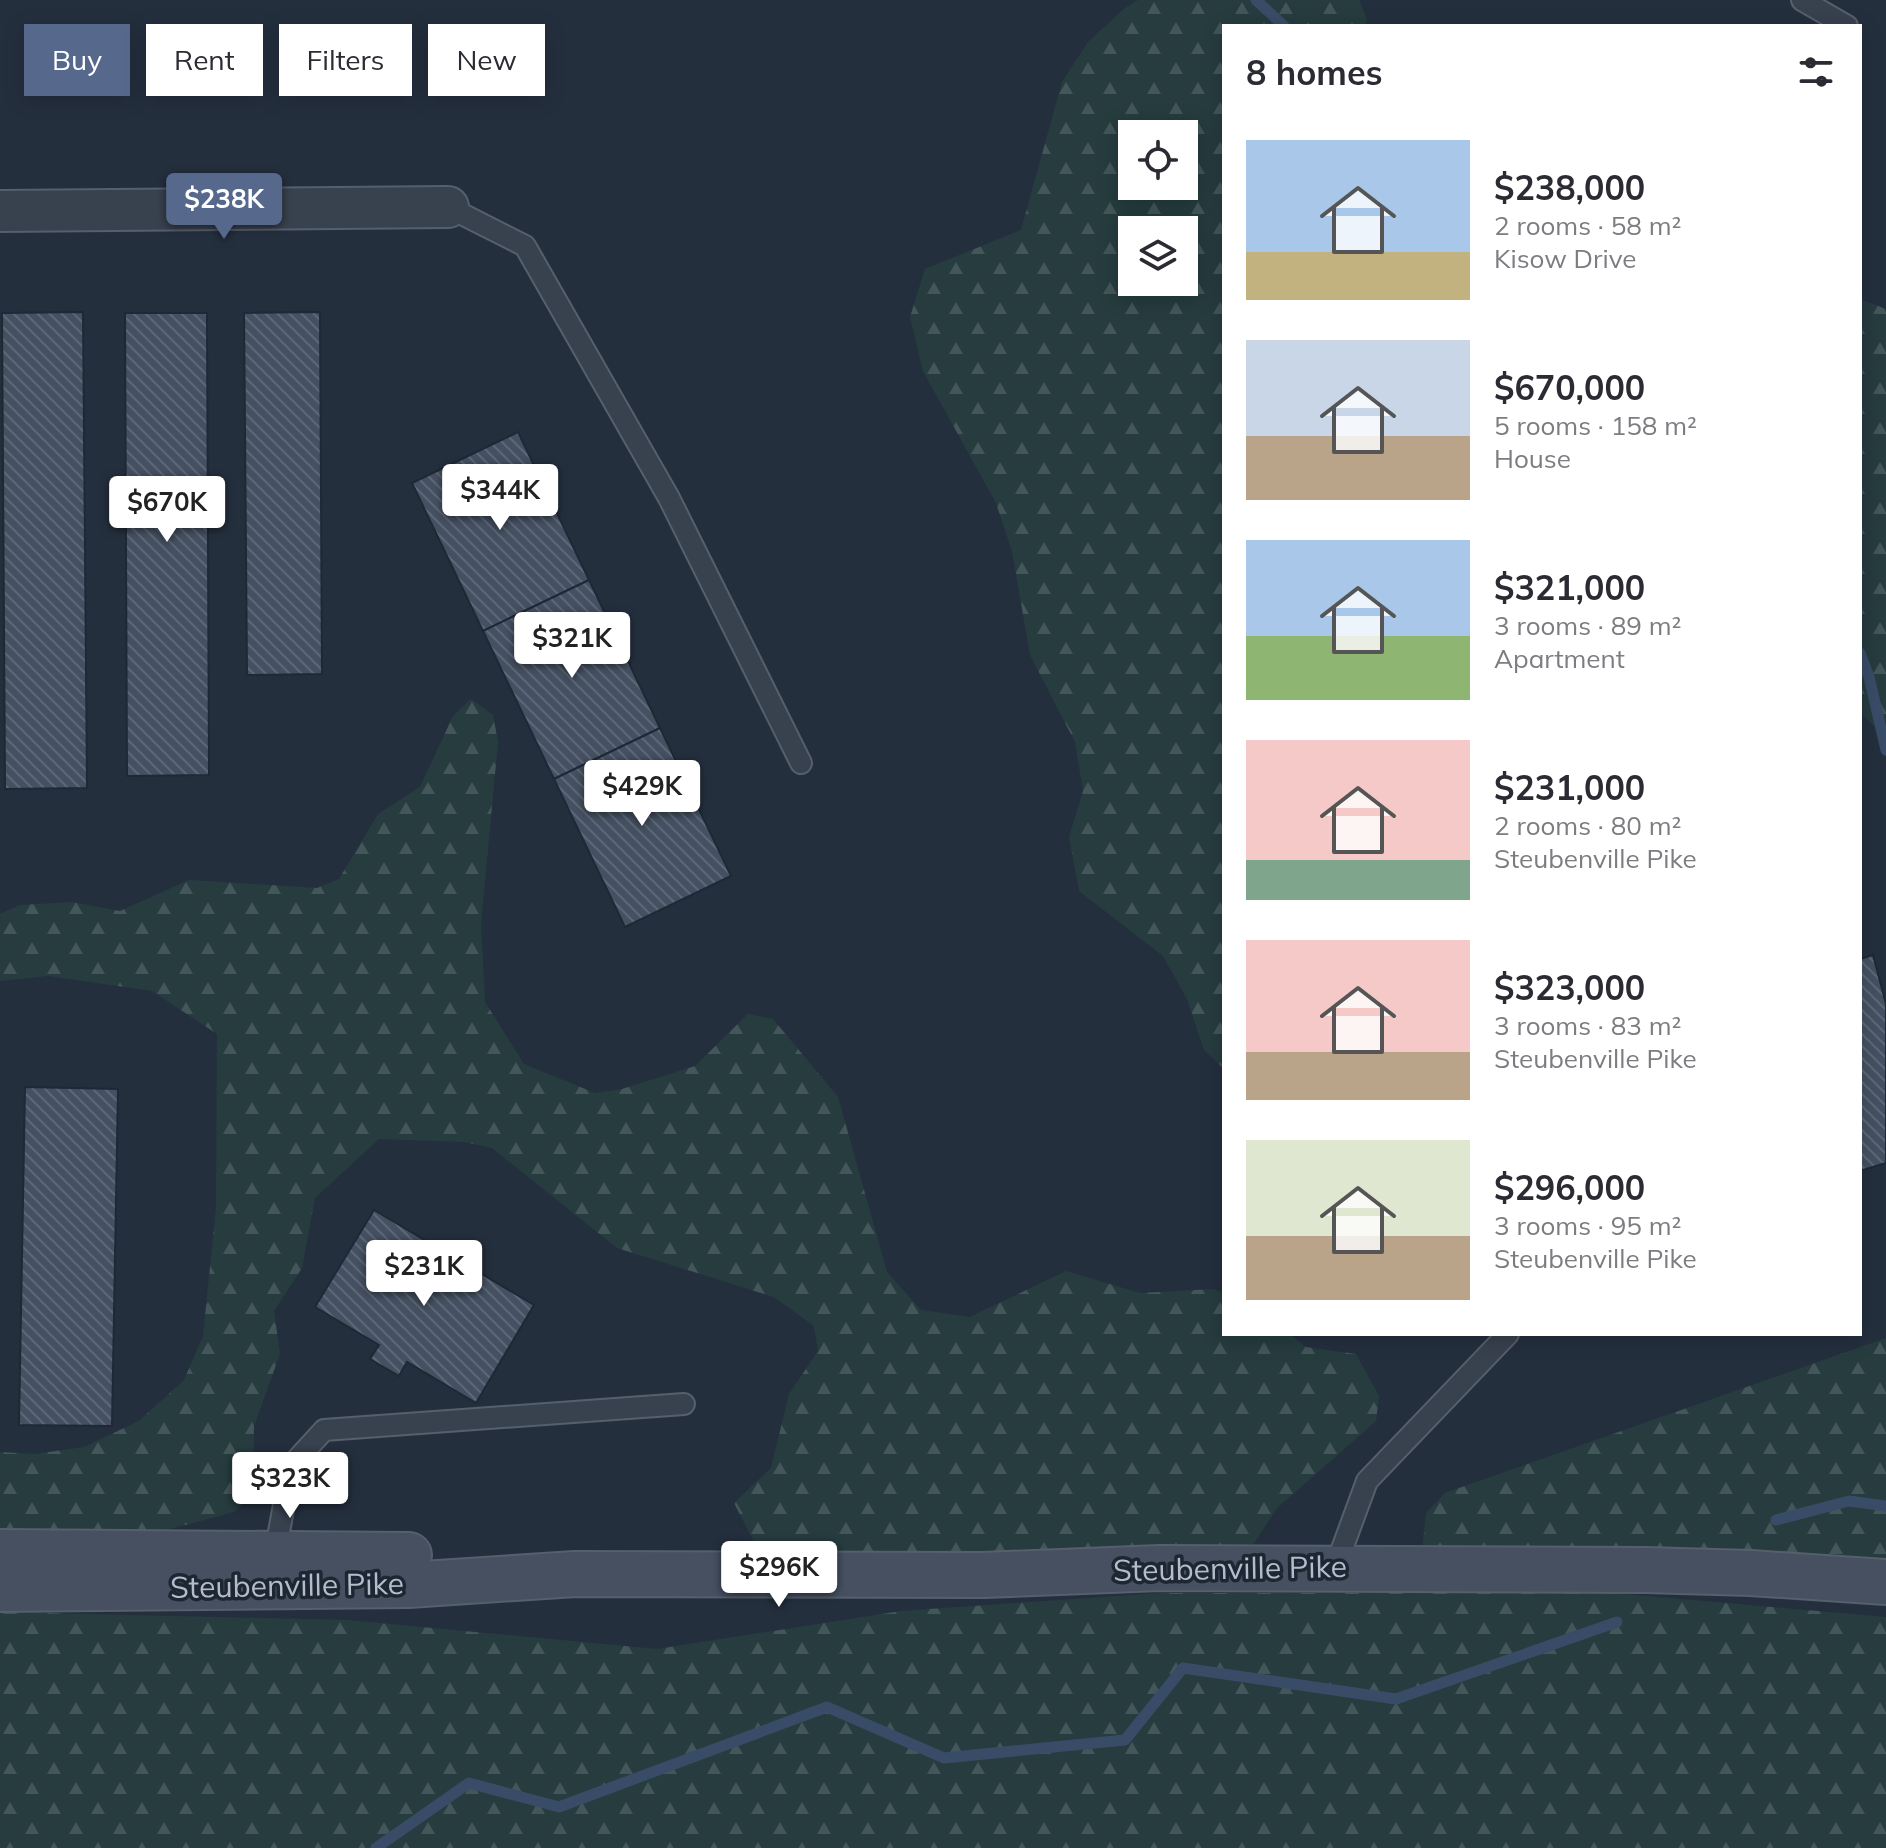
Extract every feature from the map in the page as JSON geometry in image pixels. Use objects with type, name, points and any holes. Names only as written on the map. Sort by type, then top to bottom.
[{"type":"main road","name":"Steubenville Pike","points":[[0,1552],[408,1555],[575,1574]]},
{"type":"main road","name":"Steubenville Pike","points":[[0,1589],[408,1585],[575,1574],[983,1575],[1160,1568],[1645,1570],[1886,1582]]},
{"type":"street","points":[[0,211],[448,207]]},
{"type":"lane","points":[[1802,0],[1844,24]]},
{"type":"lane","points":[[448,207],[525,246],[669,498],[801,763]]},
{"type":"lane","points":[[1335,1568],[1367,1481],[1506,1336]]},
{"type":"lane","points":[[275,1554],[291,1466],[324,1430],[684,1404]]},
{"type":"green space","points":[[1138,0],[1359,0],[1367,19],[1366,24],[1222,24],[1222,1067],[1204,1050],[1187,999],[1163,956],[1079,891],[1069,837],[1083,791],[1075,742],[1030,655],[1012,551],[996,503],[923,371],[910,317],[925,269],[1021,230],[1062,82],[1088,42]]},
{"type":"green space","points":[[1862,300],[1886,309],[1886,751],[1874,726],[1862,714]]},
{"type":"green space","points":[[471,699],[493,715],[498,742],[481,924],[485,1002],[524,1064],[595,1093],[622,1089],[695,1066],[748,1014],[773,1019],[838,1097],[887,1272],[921,1310],[970,1317],[1066,1271],[1140,1293],[1214,1289],[1222,1293],[1222,1336],[1292,1336],[1306,1347],[1356,1354],[1379,1396],[1376,1421],[1277,1508],[1241,1563],[768,1569],[734,1503],[771,1468],[789,1394],[818,1351],[814,1326],[774,1297],[617,1248],[492,1148],[464,1142],[379,1139],[315,1198],[302,1268],[274,1311],[280,1354],[254,1426],[253,1495],[234,1512],[159,1532],[0,1547],[0,1452],[35,1454],[84,1447],[139,1421],[184,1380],[203,1336],[216,1208],[217,1034],[152,991],[48,976],[0,981],[0,914],[20,905],[72,902],[120,911],[189,880],[317,888],[339,879],[378,814],[420,787],[453,716]]},
{"type":"green space","points":[[1886,1338],[1886,1578],[1421,1560],[1426,1513],[1445,1493]]},
{"type":"green space","points":[[1160,1593],[1613,1593],[1886,1617],[1886,1848],[0,1848],[0,1612],[347,1620],[657,1649],[901,1611]]},
{"type":"building","points":[[83,312],[87,788],[5,789],[2,313]]},
{"type":"building","points":[[320,312],[322,674],[247,675],[244,313]]},
{"type":"building","points":[[125,313],[207,313],[209,775],[127,776]]},
{"type":"building","points":[[518,432],[589,580],[483,631],[412,483]]},
{"type":"building","points":[[589,580],[660,728],[554,779],[483,631]]},
{"type":"building","points":[[660,728],[731,876],[625,927],[554,779]]},
{"type":"building","points":[[1873,955],[1886,1004],[1886,1163],[1862,1170],[1862,958]]},
{"type":"building","points":[[25,1087],[118,1089],[112,1426],[19,1425]]},
{"type":"building","points":[[374,1210],[534,1305],[476,1403],[407,1362],[399,1376],[370,1359],[379,1345],[315,1307]]},
{"type":"waterway","points":[[1256,0],[1282,24]]},
{"type":"waterway","points":[[1862,658],[1886,750]]},
{"type":"waterway","points":[[1776,1520],[1849,1501],[1886,1506]]},
{"type":"waterway","points":[[376,1848],[469,1783],[559,1807],[827,1707],[944,1758],[1125,1740],[1183,1668],[1396,1699],[1617,1622]]}]
